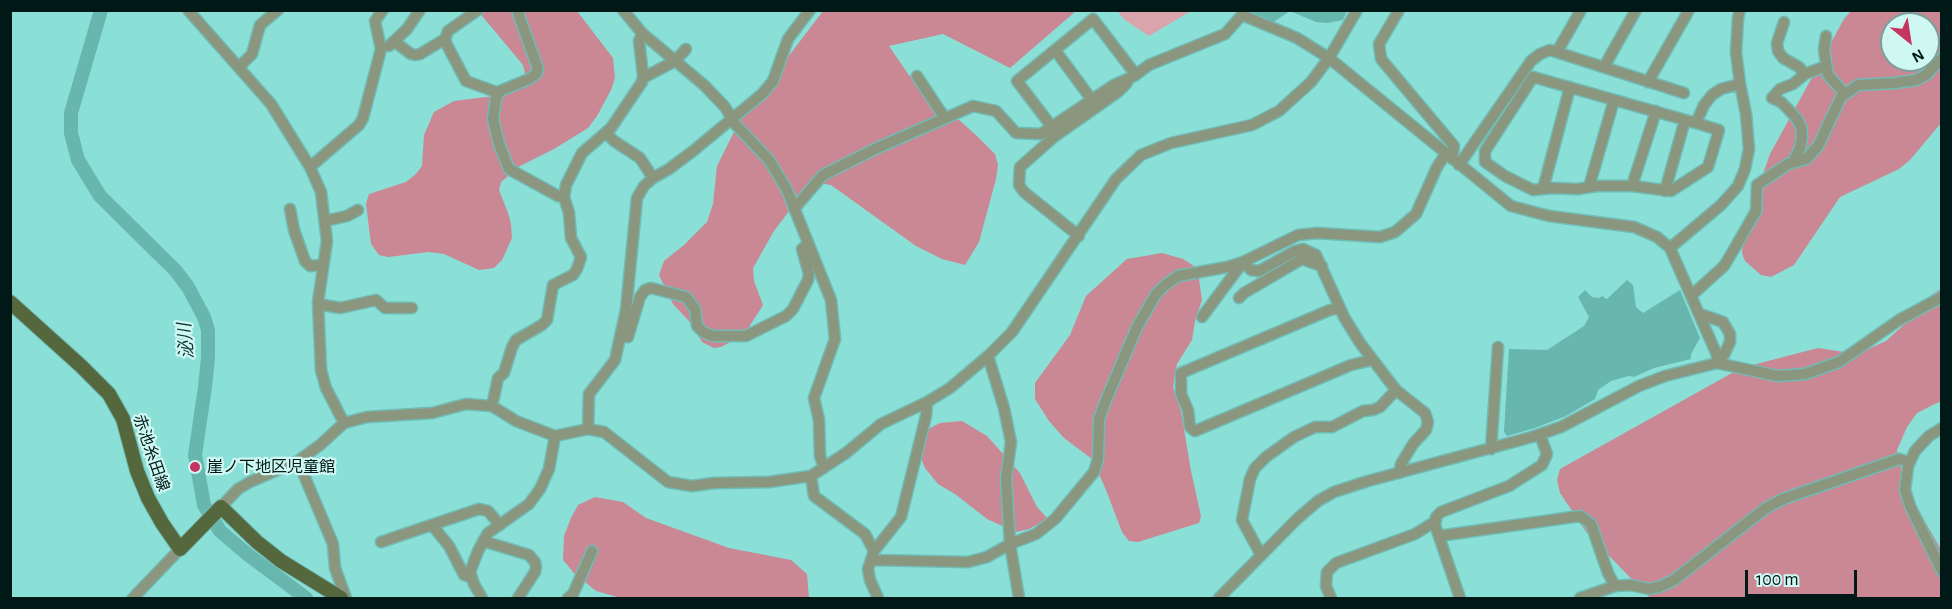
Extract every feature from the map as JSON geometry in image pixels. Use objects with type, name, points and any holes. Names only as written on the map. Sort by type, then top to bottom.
[{"type":"main road","name":"赤池糸田線","points":[[10,302],[109,394],[123,419],[137,471],[148,498],[180,549]]},
{"type":"main road","points":[[180,549],[219,508],[280,561],[341,598]]},
{"type":"street","points":[[188,10],[271,104],[310,167],[321,192],[327,242],[318,304],[321,370],[326,388],[344,423]]},
{"type":"street","points":[[239,67],[252,54],[260,25],[278,10]]},
{"type":"street","points":[[310,167],[359,125],[363,118],[381,49],[375,21],[383,10]]},
{"type":"street","points":[[381,49],[395,42],[420,10]]},
{"type":"street","points":[[395,42],[411,54],[420,54],[445,39],[448,32],[478,10]]},
{"type":"street","points":[[517,10],[538,69],[536,74],[529,79],[512,84],[500,91],[493,119],[499,144],[509,169],[558,196],[564,197]]},
{"type":"street","points":[[623,10],[642,33],[704,85],[726,107],[735,124],[774,166],[787,190],[831,300],[835,339],[814,398],[819,420],[820,456],[824,467]]},
{"type":"street","points":[[588,429],[589,394],[615,360],[621,336],[630,282],[637,198],[644,186],[653,178],[693,151],[762,94],[773,81],[788,39],[810,10]]},
{"type":"street","points":[[219,508],[238,489],[298,461],[344,423],[367,417],[432,412],[466,404],[492,406],[516,421],[555,436],[588,429],[604,432],[668,482],[692,486],[770,482],[811,476],[846,453],[881,424],[950,388],[988,356],[1012,332],[1116,179],[1141,155],[1171,143],[1252,125],[1279,111],[1311,82],[1329,58],[1357,10]]},
{"type":"street","points":[[1399,10],[1379,44],[1381,59],[1454,146],[1452,160]]},
{"type":"street","points":[[1557,52],[1581,10]]},
{"type":"street","points":[[1604,67],[1636,10]]},
{"type":"street","points":[[1648,82],[1689,10]]},
{"type":"street","points":[[1670,248],[1721,205],[1738,186],[1745,169],[1749,149],[1736,52],[1740,10]]},
{"type":"street","points":[[1079,236],[1024,192],[1019,185],[1020,167],[1054,137],[1118,92],[1149,65],[1226,34],[1243,13],[1297,38],[1329,58],[1511,206],[1549,216],[1634,227],[1657,237],[1670,248],[1700,314],[1718,363]]},
{"type":"street","points":[[1052,127],[1017,81],[1093,19],[1135,75]]},
{"type":"street","points":[[1784,22],[1777,43],[1778,51],[1783,58],[1799,67],[1805,74]]},
{"type":"street","points":[[492,406],[498,378],[504,373],[516,340],[547,320],[553,285],[573,275],[578,269],[581,257],[571,238],[569,213],[564,197],[566,185],[582,153],[606,133],[642,82],[639,41],[642,33]]},
{"type":"street","points":[[1826,36],[1824,50],[1828,75],[1845,94]]},
{"type":"street","points":[[445,39],[466,81],[499,93]]},
{"type":"street","points":[[643,78],[675,61],[686,49]]},
{"type":"street","points":[[1055,50],[1092,100]]},
{"type":"street","points":[[873,556],[968,562],[1036,534],[1055,519],[1094,472],[1098,459],[1099,420],[1103,407],[1137,327],[1156,294],[1178,276],[1243,262],[1298,235],[1317,232],[1380,237],[1395,232],[1416,214],[1437,167],[1452,160],[1502,102],[1531,61],[1540,54],[1550,50],[1684,93]]},
{"type":"street","points":[[1692,295],[1724,266],[1733,251],[1756,211],[1757,184],[1788,164],[1806,159],[1818,146],[1841,97],[1858,85],[1916,80],[1926,75],[1941,58]]},
{"type":"street","points":[[1793,162],[1800,148],[1801,127],[1797,119],[1781,102],[1772,98],[1780,89],[1793,84],[1805,74],[1826,66]]},
{"type":"street","points":[[794,209],[823,176],[944,117],[973,106],[996,111],[1016,134],[1041,134],[1114,85],[1135,75]]},
{"type":"street","points":[[917,76],[944,117]]},
{"type":"street","points":[[1533,77],[1656,111],[1719,130],[1708,167],[1671,191],[1632,186],[1533,190],[1505,177],[1485,162],[1485,151],[1533,77]]},
{"type":"street","points":[[1665,191],[1690,121],[1712,95],[1721,89],[1740,84]]},
{"type":"street","points":[[1542,189],[1570,87]]},
{"type":"street","points":[[1589,187],[1614,100]]},
{"type":"street","points":[[1502,102],[1512,109]]},
{"type":"street","points":[[1632,186],[1656,111]]},
{"type":"street","points":[[606,133],[640,158],[653,178]]},
{"type":"street","points":[[290,209],[294,230],[305,261],[310,267],[323,266]]},
{"type":"street","points":[[325,220],[347,216],[358,210]]},
{"type":"street","points":[[621,336],[628,337],[640,297],[645,290],[651,288],[686,297],[695,309],[697,326],[703,332],[713,336],[746,336],[793,309],[808,279],[809,274],[802,249],[807,244]]},
{"type":"street","points":[[1243,262],[1251,270],[1259,271],[1295,251],[1303,249],[1316,255],[1340,308],[1371,360],[1396,390],[1425,413],[1428,422],[1426,430],[1413,444],[1399,473]]},
{"type":"street","points":[[1239,298],[1302,259],[1322,266]]},
{"type":"street","points":[[1202,317],[1243,262]]},
{"type":"street","points":[[1219,598],[1318,501],[1334,492],[1540,435],[1561,427],[1639,386],[1665,376],[1718,363],[1778,376],[1805,374],[1839,362],[1899,320],[1941,297]]},
{"type":"street","points":[[318,304],[340,308],[376,300],[385,308],[412,308]]},
{"type":"street","points":[[1340,308],[1330,310],[1181,373],[1181,394],[1188,410],[1190,427],[1195,431],[1351,365],[1371,360]]},
{"type":"street","points":[[1700,314],[1723,322],[1730,334],[1730,342],[1718,363]]},
{"type":"street","points":[[1491,449],[1498,347]]},
{"type":"street","points":[[988,356],[1004,408],[1011,442],[1006,479],[1010,544],[1019,598]]},
{"type":"street","points":[[1261,555],[1242,520],[1250,479],[1255,468],[1294,437],[1314,427],[1332,427],[1363,411],[1380,407],[1396,390]]},
{"type":"street","points":[[878,598],[868,569],[873,556],[901,517],[926,416],[927,402]]},
{"type":"street","points":[[1941,428],[1929,436],[1915,451],[1908,466],[1905,490],[1910,506],[1941,571]]},
{"type":"street","points":[[1460,598],[1435,525],[1436,517],[1441,512],[1509,486],[1542,465],[1547,454],[1540,435]]},
{"type":"street","points":[[482,598],[470,572],[483,541],[488,533],[529,504],[540,489],[549,469],[555,436]]},
{"type":"street","points":[[1580,598],[1615,586],[1630,585],[1649,589],[1659,587],[1674,580],[1766,508],[1783,499],[1899,459],[1910,462]]},
{"type":"street","points":[[298,461],[333,543],[335,568],[346,598]]},
{"type":"street","points":[[811,476],[814,495],[865,534],[873,556]]},
{"type":"street","points":[[381,542],[479,509],[488,511],[500,525]]},
{"type":"street","points":[[1439,536],[1580,516],[1591,524],[1608,573],[1615,586]]},
{"type":"street","points":[[1331,598],[1326,586],[1326,572],[1336,562],[1415,534],[1436,521]]},
{"type":"street","points":[[432,525],[448,546],[464,574],[471,577]]},
{"type":"street","points":[[483,541],[529,555],[535,562],[535,572],[518,598]]},
{"type":"street","points":[[133,598],[180,549]]},
{"type":"street","points":[[568,598],[573,594],[592,551]]},
{"type":"shaded area","points":[[478,11],[577,11],[613,58],[615,78],[611,90],[588,128],[520,166],[501,182],[499,190],[511,224],[512,238],[502,260],[494,268],[479,270],[444,254],[429,252],[388,257],[379,255],[371,244],[366,204],[369,194],[406,182],[416,174],[422,166],[424,135],[434,112],[454,101],[494,96],[521,83],[525,73],[523,65]]},
{"type":"shaded area","points":[[823,11],[1076,11],[1010,68],[943,34],[889,46],[908,74],[995,154],[998,165],[996,179],[979,242],[965,265],[942,259],[916,246],[831,185],[817,183],[805,190],[774,231],[753,268],[754,281],[763,305],[744,335],[721,347],[714,348],[702,342],[688,320],[673,304],[659,275],[664,261],[707,222],[713,204],[717,166],[740,120]]},
{"type":"shaded area","points":[[1117,11],[1191,11],[1149,36],[1125,20]]},
{"type":"shaded area","points":[[1851,11],[1941,11],[1941,123],[1910,160],[1899,169],[1840,197],[1794,265],[1771,277],[1761,275],[1745,261],[1742,253],[1747,220],[1770,154],[1844,19]]},
{"type":"shaded area","points":[[1162,253],[1183,259],[1194,266],[1199,279],[1202,300],[1192,340],[1177,364],[1173,387],[1181,411],[1201,516],[1199,523],[1138,542],[1129,541],[1122,532],[1092,459],[1064,438],[1049,421],[1035,399],[1035,383],[1070,335],[1086,296],[1127,259]]},
{"type":"shaded area","points":[[1941,289],[1941,401],[1917,413],[1907,427],[1897,450],[1903,477],[1913,500],[1941,550],[1941,598],[1650,598],[1587,533],[1560,493],[1557,480],[1560,469],[1741,368],[1818,348],[1857,354],[1886,341],[1930,296]]},
{"type":"shaded area","points":[[962,421],[987,436],[1020,473],[1037,507],[1048,519],[1029,529],[1016,532],[987,519],[938,484],[925,468],[919,453],[922,438],[930,428],[940,423]]},
{"type":"shaded area","points":[[595,497],[623,502],[646,518],[729,548],[791,560],[807,574],[809,598],[621,598],[596,591],[574,573],[563,560],[564,536],[571,518],[578,505]]},
{"type":"water","points":[[1250,11],[1290,11],[1272,23],[1251,14]]},
{"type":"water","points":[[1290,11],[1347,11],[1343,20],[1327,23],[1316,22]]},
{"type":"water","points":[[1627,280],[1633,285],[1636,307],[1643,313],[1680,290],[1700,338],[1691,354],[1691,359],[1654,368],[1634,377],[1629,376],[1611,381],[1598,390],[1595,399],[1566,416],[1507,436],[1504,432],[1509,349],[1547,350],[1584,326],[1589,317],[1578,297],[1585,290],[1592,297],[1602,296],[1607,299]]},
{"type":"waterway","name":"泌川","points":[[101,10],[71,113],[71,133],[78,160],[100,196],[176,271],[188,287],[204,317],[208,330],[208,358],[195,455],[204,505],[220,531],[306,598]]},
{"type":"place","name":"崖ノ下地区児童館","points":[[195,467]]}]
